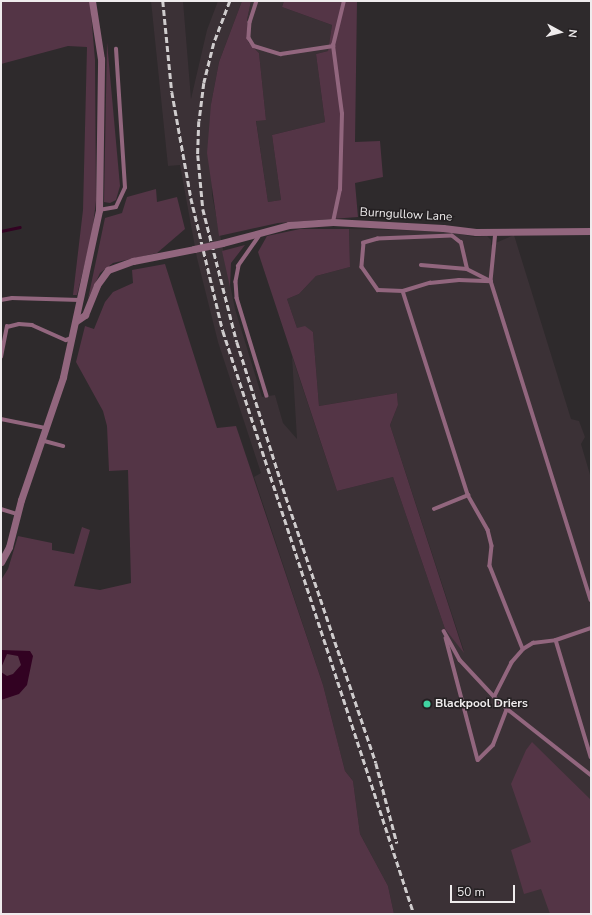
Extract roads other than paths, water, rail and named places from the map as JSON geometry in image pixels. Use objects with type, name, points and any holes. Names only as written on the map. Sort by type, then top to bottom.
[{"type":"street","points":[[1,562],[9,547],[17,514],[63,377],[81,300],[99,210],[101,58],[92,1]]},
{"type":"street","name":"Burngullow Lane","points":[[76,320],[85,315],[97,285],[108,270],[133,261],[222,244],[289,226],[333,222],[496,231],[591,231]]},
{"type":"lane","points":[[257,1],[250,22],[249,38],[254,46],[281,54],[333,46]]},
{"type":"lane","points":[[333,222],[340,190],[342,114],[333,46],[344,1]]},
{"type":"lane","points":[[99,210],[116,207],[125,188],[116,49]]},
{"type":"lane","points":[[496,231],[491,281],[591,600]]},
{"type":"lane","points":[[262,233],[239,266],[236,282],[237,298],[268,396]]},
{"type":"lane","points":[[467,269],[460,243],[452,236],[378,239],[364,244],[362,267],[370,282],[378,290],[403,291],[430,283],[452,281],[491,281]]},
{"type":"lane","points":[[420,265],[467,269],[491,281]]},
{"type":"lane","points":[[403,291],[468,495],[488,530],[492,546],[490,566],[523,649]]},
{"type":"lane","points":[[1,300],[12,298],[81,300]]},
{"type":"lane","points":[[1,357],[7,327],[19,324],[32,325],[66,340],[72,338]]},
{"type":"lane","points":[[1,419],[46,428]]},
{"type":"lane","points":[[41,440],[64,446]]},
{"type":"lane","points":[[434,509],[468,495]]},
{"type":"lane","points":[[1,509],[17,514]]},
{"type":"lane","points":[[494,697],[511,663],[523,649],[533,643],[556,640],[591,628]]},
{"type":"lane","points":[[507,709],[493,745],[478,760],[444,631],[460,660],[494,697],[507,709],[591,775]]},
{"type":"lane","points":[[556,640],[591,757]]},
{"type":"waterway","points":[[1,231],[20,227]]},
{"type":"railway","points":[[163,1],[172,92],[191,198],[223,331],[414,914]]},
{"type":"railway","points":[[230,1],[214,43],[204,83],[199,121],[198,155],[203,209],[237,342],[283,488],[376,763],[397,843]]},
{"type":"place","name":"Blackpool Driers","points":[[427,704]]}]
